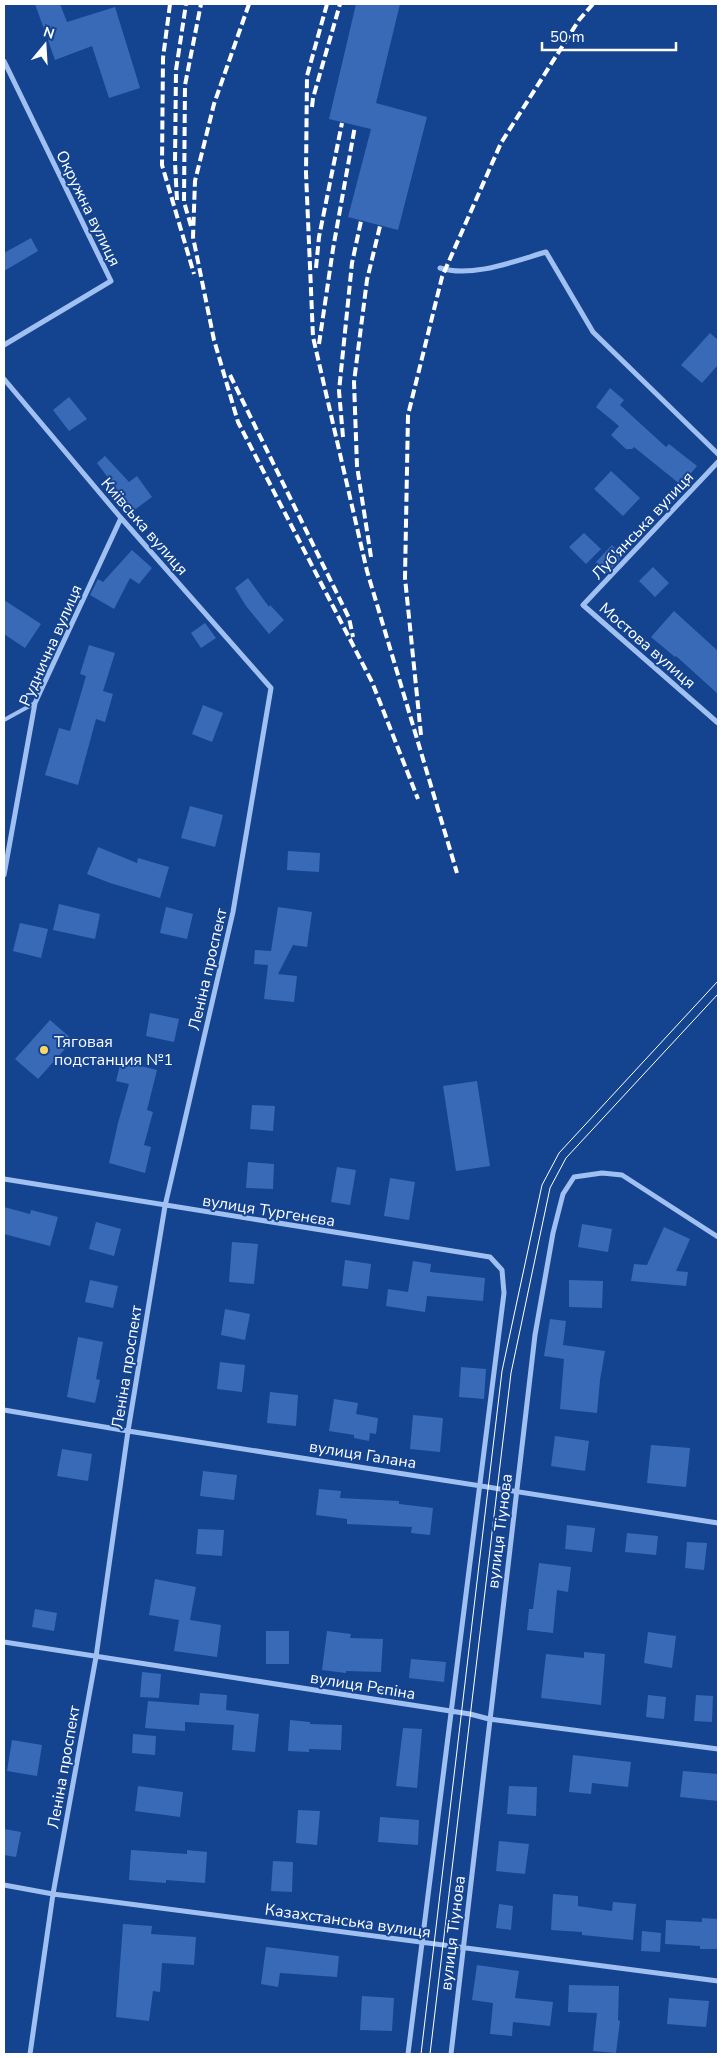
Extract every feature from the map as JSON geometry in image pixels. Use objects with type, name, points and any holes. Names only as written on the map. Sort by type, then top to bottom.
[{"type":"street","name":"Окружна вулиця","points":[[4,61],[111,281],[4,344]]},
{"type":"street","points":[[440,268],[458,271],[503,265],[546,252],[593,332],[718,454]]},
{"type":"street","name":"Київська вулиця","points":[[4,379],[121,518],[271,688]]},
{"type":"street","name":"Луб'янська вулиця","points":[[583,605],[718,462]]},
{"type":"street","name":"Руднична вулиця","points":[[4,875],[35,703],[121,518]]},
{"type":"street","name":"Мостова вулиця","points":[[583,605],[718,723]]},
{"type":"street","name":"Леніна проспект","points":[[30,2054],[53,1894],[96,1657],[128,1431],[165,1206],[233,912],[271,688]]},
{"type":"street","name":"вулиця Тіунова","points":[[451,2054],[535,1335],[553,1233],[563,1194],[574,1177],[602,1173],[622,1175],[718,1237]]},
{"type":"street","name":"вулиця Тургенєва","points":[[4,1179],[490,1257],[502,1270],[504,1293]]},
{"type":"street","name":"вулиця Тіунова","points":[[408,2054],[452,1711],[478,1485],[504,1293]]},
{"type":"street","name":"вулиця Галана","points":[[4,1410],[718,1523]]},
{"type":"street","name":"вулиця Рєпіна","points":[[4,1642],[452,1711],[489,1719],[718,1749]]},
{"type":"street","name":"Казахстанська вулиця","points":[[4,1885],[53,1894],[422,1943],[464,1946],[718,1981]]},
{"type":"lane","points":[[4,720],[35,703]]},
{"type":"building","points":[[35,4],[60,4],[67,22],[115,7],[140,88],[109,98],[92,46],[55,60]]},
{"type":"building","points":[[356,4],[400,4],[376,103],[427,117],[398,230],[348,217],[371,129],[329,119]]},
{"type":"building","points":[[31,238],[38,251],[4,271],[4,253]]},
{"type":"building","points":[[710,333],[718,340],[718,365],[702,383],[681,365]]},
{"type":"building","points":[[610,388],[624,400],[620,405],[666,447],[669,444],[697,466],[681,485],[634,447],[626,449],[611,435],[619,426],[596,407]]},
{"type":"building","points":[[69,397],[87,419],[69,431],[53,410]]},
{"type":"building","points":[[105,456],[129,482],[137,476],[152,497],[133,511],[97,463]]},
{"type":"building","points":[[611,471],[640,498],[623,516],[594,489]]},
{"type":"building","points":[[584,533],[601,549],[586,564],[569,547]]},
{"type":"building","points":[[612,545],[623,556],[607,573],[596,562]]},
{"type":"building","points":[[132,550],[152,568],[139,584],[130,578],[114,609],[90,595],[98,579],[103,582]]},
{"type":"building","points":[[653,567],[669,583],[655,597],[639,581]]},
{"type":"building","points":[[248,578],[269,607],[270,605],[284,620],[269,634],[246,606],[235,588]]},
{"type":"building","points":[[4,600],[41,624],[25,648],[4,634]]},
{"type":"building","points":[[674,611],[718,651],[718,694],[676,656],[651,637]]},
{"type":"building","points":[[205,623],[216,638],[201,648],[191,633]]},
{"type":"building","points":[[89,645],[115,653],[103,691],[113,694],[105,722],[96,719],[78,785],[45,775],[59,728],[70,731],[86,676],[80,674]]},
{"type":"building","points":[[203,705],[223,713],[212,742],[192,734]]},
{"type":"building","points":[[190,806],[223,815],[215,847],[181,838]]},
{"type":"building","points":[[98,847],[137,863],[138,858],[169,867],[160,898],[87,874]]},
{"type":"building","points":[[288,851],[320,853],[319,872],[287,870]]},
{"type":"building","points":[[59,904],[100,914],[95,939],[53,930]]},
{"type":"building","points":[[166,907],[193,914],[187,939],[160,933]]},
{"type":"building","points":[[278,907],[312,912],[307,947],[293,945],[278,974],[297,976],[294,1002],[264,999],[268,965],[254,964],[255,950],[271,951]]},
{"type":"building","points":[[20,923],[48,929],[41,958],[13,951]]},
{"type":"building","points":[[150,1013],[179,1019],[174,1042],[146,1036]]},
{"type":"building","name":"Тяговая подстанция №1","points":[[50,1020],[73,1040],[38,1079],[15,1059]]},
{"type":"building","points":[[121,1061],[157,1070],[147,1110],[153,1112],[144,1145],[151,1147],[145,1173],[109,1163],[129,1084],[116,1081]]},
{"type":"building","points":[[477,1081],[490,1166],[456,1171],[443,1086]]},
{"type":"building","points":[[252,1105],[275,1106],[273,1131],[250,1129]]},
{"type":"building","points":[[248,1162],[274,1164],[273,1189],[246,1188]]},
{"type":"building","points":[[337,1167],[356,1170],[350,1205],[331,1202]]},
{"type":"building","points":[[390,1178],[415,1182],[409,1220],[384,1216]]},
{"type":"building","points":[[4,1207],[30,1214],[31,1210],[58,1217],[50,1246],[4,1234]]},
{"type":"building","points":[[96,1222],[121,1229],[114,1256],[89,1249]]},
{"type":"building","points":[[582,1224],[612,1229],[608,1252],[578,1247]]},
{"type":"building","points":[[664,1227],[690,1239],[676,1271],[688,1272],[686,1286],[631,1281],[634,1264],[647,1265]]},
{"type":"building","points":[[232,1242],[258,1244],[254,1284],[229,1282]]},
{"type":"building","points":[[345,1260],[371,1264],[368,1289],[342,1286]]},
{"type":"building","points":[[413,1261],[431,1264],[430,1272],[485,1278],[483,1301],[427,1296],[425,1312],[386,1306],[388,1289],[408,1292]]},
{"type":"building","points":[[90,1280],[118,1286],[113,1308],[85,1302]]},
{"type":"building","points":[[569,1280],[603,1281],[602,1308],[569,1307]]},
{"type":"building","points":[[225,1309],[250,1314],[245,1340],[221,1335]]},
{"type":"building","points":[[550,1319],[566,1321],[563,1345],[605,1351],[597,1413],[560,1409],[564,1359],[544,1356]]},
{"type":"building","points":[[78,1337],[103,1342],[96,1379],[100,1380],[95,1403],[67,1397]]},
{"type":"building","points":[[220,1362],[245,1365],[242,1392],[217,1389]]},
{"type":"building","points":[[461,1367],[486,1369],[484,1399],[459,1397]]},
{"type":"building","points":[[270,1392],[298,1395],[296,1426],[267,1423]]},
{"type":"building","points":[[334,1399],[358,1403],[356,1414],[378,1418],[376,1434],[370,1433],[369,1441],[354,1438],[354,1435],[329,1431]]},
{"type":"building","points":[[413,1415],[443,1418],[440,1452],[410,1449]]},
{"type":"building","points":[[555,1436],[589,1441],[585,1471],[551,1466]]},
{"type":"building","points":[[651,1445],[690,1448],[686,1487],[647,1483]]},
{"type":"building","points":[[62,1449],[92,1454],[88,1481],[57,1476]]},
{"type":"building","points":[[203,1471],[237,1475],[234,1500],[200,1496]]},
{"type":"building","points":[[319,1489],[341,1491],[340,1498],[399,1501],[399,1504],[433,1508],[430,1535],[411,1533],[412,1527],[347,1524],[347,1519],[316,1515]]},
{"type":"building","points":[[567,1525],[595,1528],[592,1552],[565,1549]]},
{"type":"building","points":[[198,1529],[224,1530],[222,1556],[196,1554]]},
{"type":"building","points":[[627,1533],[658,1536],[656,1555],[625,1552]]},
{"type":"building","points":[[687,1542],[707,1543],[704,1570],[685,1568]]},
{"type":"building","points":[[539,1563],[571,1567],[568,1592],[557,1590],[553,1633],[527,1630],[529,1609],[533,1609]]},
{"type":"building","points":[[155,1579],[196,1587],[190,1620],[221,1625],[217,1657],[174,1651],[179,1620],[149,1615]]},
{"type":"building","points":[[35,1609],[57,1613],[54,1631],[32,1627]]},
{"type":"building","points":[[266,1631],[289,1631],[289,1664],[266,1664]]},
{"type":"building","points":[[327,1631],[351,1634],[350,1638],[383,1639],[381,1672],[346,1671],[346,1673],[322,1670]]},
{"type":"building","points":[[648,1632],[676,1636],[672,1668],[644,1663]]},
{"type":"building","points":[[584,1652],[605,1654],[601,1705],[541,1698],[546,1654],[584,1658]]},
{"type":"building","points":[[411,1659],[446,1662],[444,1682],[409,1678]]},
{"type":"building","points":[[142,1672],[161,1674],[159,1698],[140,1697]]},
{"type":"building","points":[[200,1693],[227,1695],[226,1710],[259,1714],[255,1752],[232,1750],[234,1725],[185,1722],[185,1731],[145,1728],[148,1701],[199,1705]]},
{"type":"building","points":[[648,1695],[666,1697],[664,1719],[646,1717]]},
{"type":"building","points":[[696,1695],[713,1696],[712,1722],[694,1721]]},
{"type":"building","points":[[290,1720],[310,1722],[310,1724],[342,1725],[341,1750],[309,1749],[309,1752],[288,1751]]},
{"type":"building","points":[[403,1728],[422,1729],[417,1788],[396,1786]]},
{"type":"building","points":[[133,1734],[156,1736],[155,1755],[132,1753]]},
{"type":"building","points":[[12,1740],[42,1745],[37,1776],[7,1771]]},
{"type":"building","points":[[573,1755],[631,1762],[628,1787],[592,1783],[591,1794],[569,1792]]},
{"type":"building","points":[[683,1771],[718,1774],[718,1801],[680,1797]]},
{"type":"building","points":[[138,1786],[183,1792],[180,1817],[135,1811]]},
{"type":"building","points":[[509,1786],[537,1787],[536,1816],[507,1814]]},
{"type":"building","points":[[298,1810],[320,1811],[317,1845],[296,1843]]},
{"type":"building","points":[[380,1817],[419,1820],[418,1845],[378,1842]]},
{"type":"building","points":[[4,1829],[21,1832],[16,1857],[4,1855]]},
{"type":"building","points":[[499,1841],[529,1844],[525,1874],[496,1871]]},
{"type":"building","points":[[131,1850],[187,1854],[187,1850],[207,1852],[205,1883],[166,1880],[166,1883],[129,1880]]},
{"type":"building","points":[[273,1861],[293,1862],[292,1892],[271,1891]]},
{"type":"building","points":[[553,1894],[578,1896],[578,1906],[612,1911],[613,1902],[636,1904],[633,1940],[582,1935],[582,1932],[551,1930]]},
{"type":"building","points":[[499,1904],[513,1906],[511,1930],[496,1928]]},
{"type":"building","points":[[702,1918],[718,1919],[717,1949],[700,1949],[700,1946],[665,1944],[666,1920],[702,1922]]},
{"type":"building","points":[[123,1924],[152,1926],[151,1934],[196,1937],[194,1965],[162,1963],[160,1992],[153,1991],[149,2021],[116,2017]]},
{"type":"building","points":[[642,1931],[661,1933],[660,1952],[641,1951]]},
{"type":"building","points":[[266,1947],[339,1956],[337,1977],[280,1973],[278,1987],[261,1984]]},
{"type":"building","points":[[477,1965],[519,1971],[515,1998],[553,2002],[550,2026],[513,2022],[512,2036],[490,2034],[493,2003],[472,2000]]},
{"type":"building","points":[[569,1985],[619,1986],[618,2020],[620,2021],[616,2053],[593,2051],[597,2013],[568,2012]]},
{"type":"building","points":[[362,1996],[394,1998],[392,2031],[360,2030]]},
{"type":"building","points":[[669,1998],[709,2001],[706,2027],[667,2024]]},
{"type":"tram line","points":[[421,2054],[502,1371],[542,1185],[559,1153],[718,981]]},
{"type":"tram line","points":[[430,2054],[511,1373],[550,1188],[566,1158],[718,994]]},
{"type":"railway","points":[[170,4],[163,58],[162,165],[194,274]]},
{"type":"railway","points":[[177,200],[175,163],[176,70],[186,4]]},
{"type":"railway","points":[[191,226],[184,202],[185,85],[201,4]]},
{"type":"railway","points":[[249,4],[214,104],[195,181],[193,237],[214,340],[238,422],[372,682],[418,799]]},
{"type":"railway","points":[[327,4],[307,76],[306,173],[313,337],[367,571],[457,873]]},
{"type":"railway","points":[[312,107],[340,4]]},
{"type":"railway","points":[[421,735],[405,578],[408,415],[442,277],[501,143],[579,20],[593,4]]},
{"type":"railway","points":[[316,268],[319,237],[342,123]]},
{"type":"railway","points":[[319,344],[333,249],[355,126]]},
{"type":"railway","points":[[343,437],[339,391],[352,263],[361,221]]},
{"type":"railway","points":[[371,557],[357,466],[354,382],[367,280],[380,226]]},
{"type":"railway","points":[[230,375],[349,618],[353,637]]},
{"type":"place","name":"Тяговая подстанция №1","points":[[44,1050]]}]
